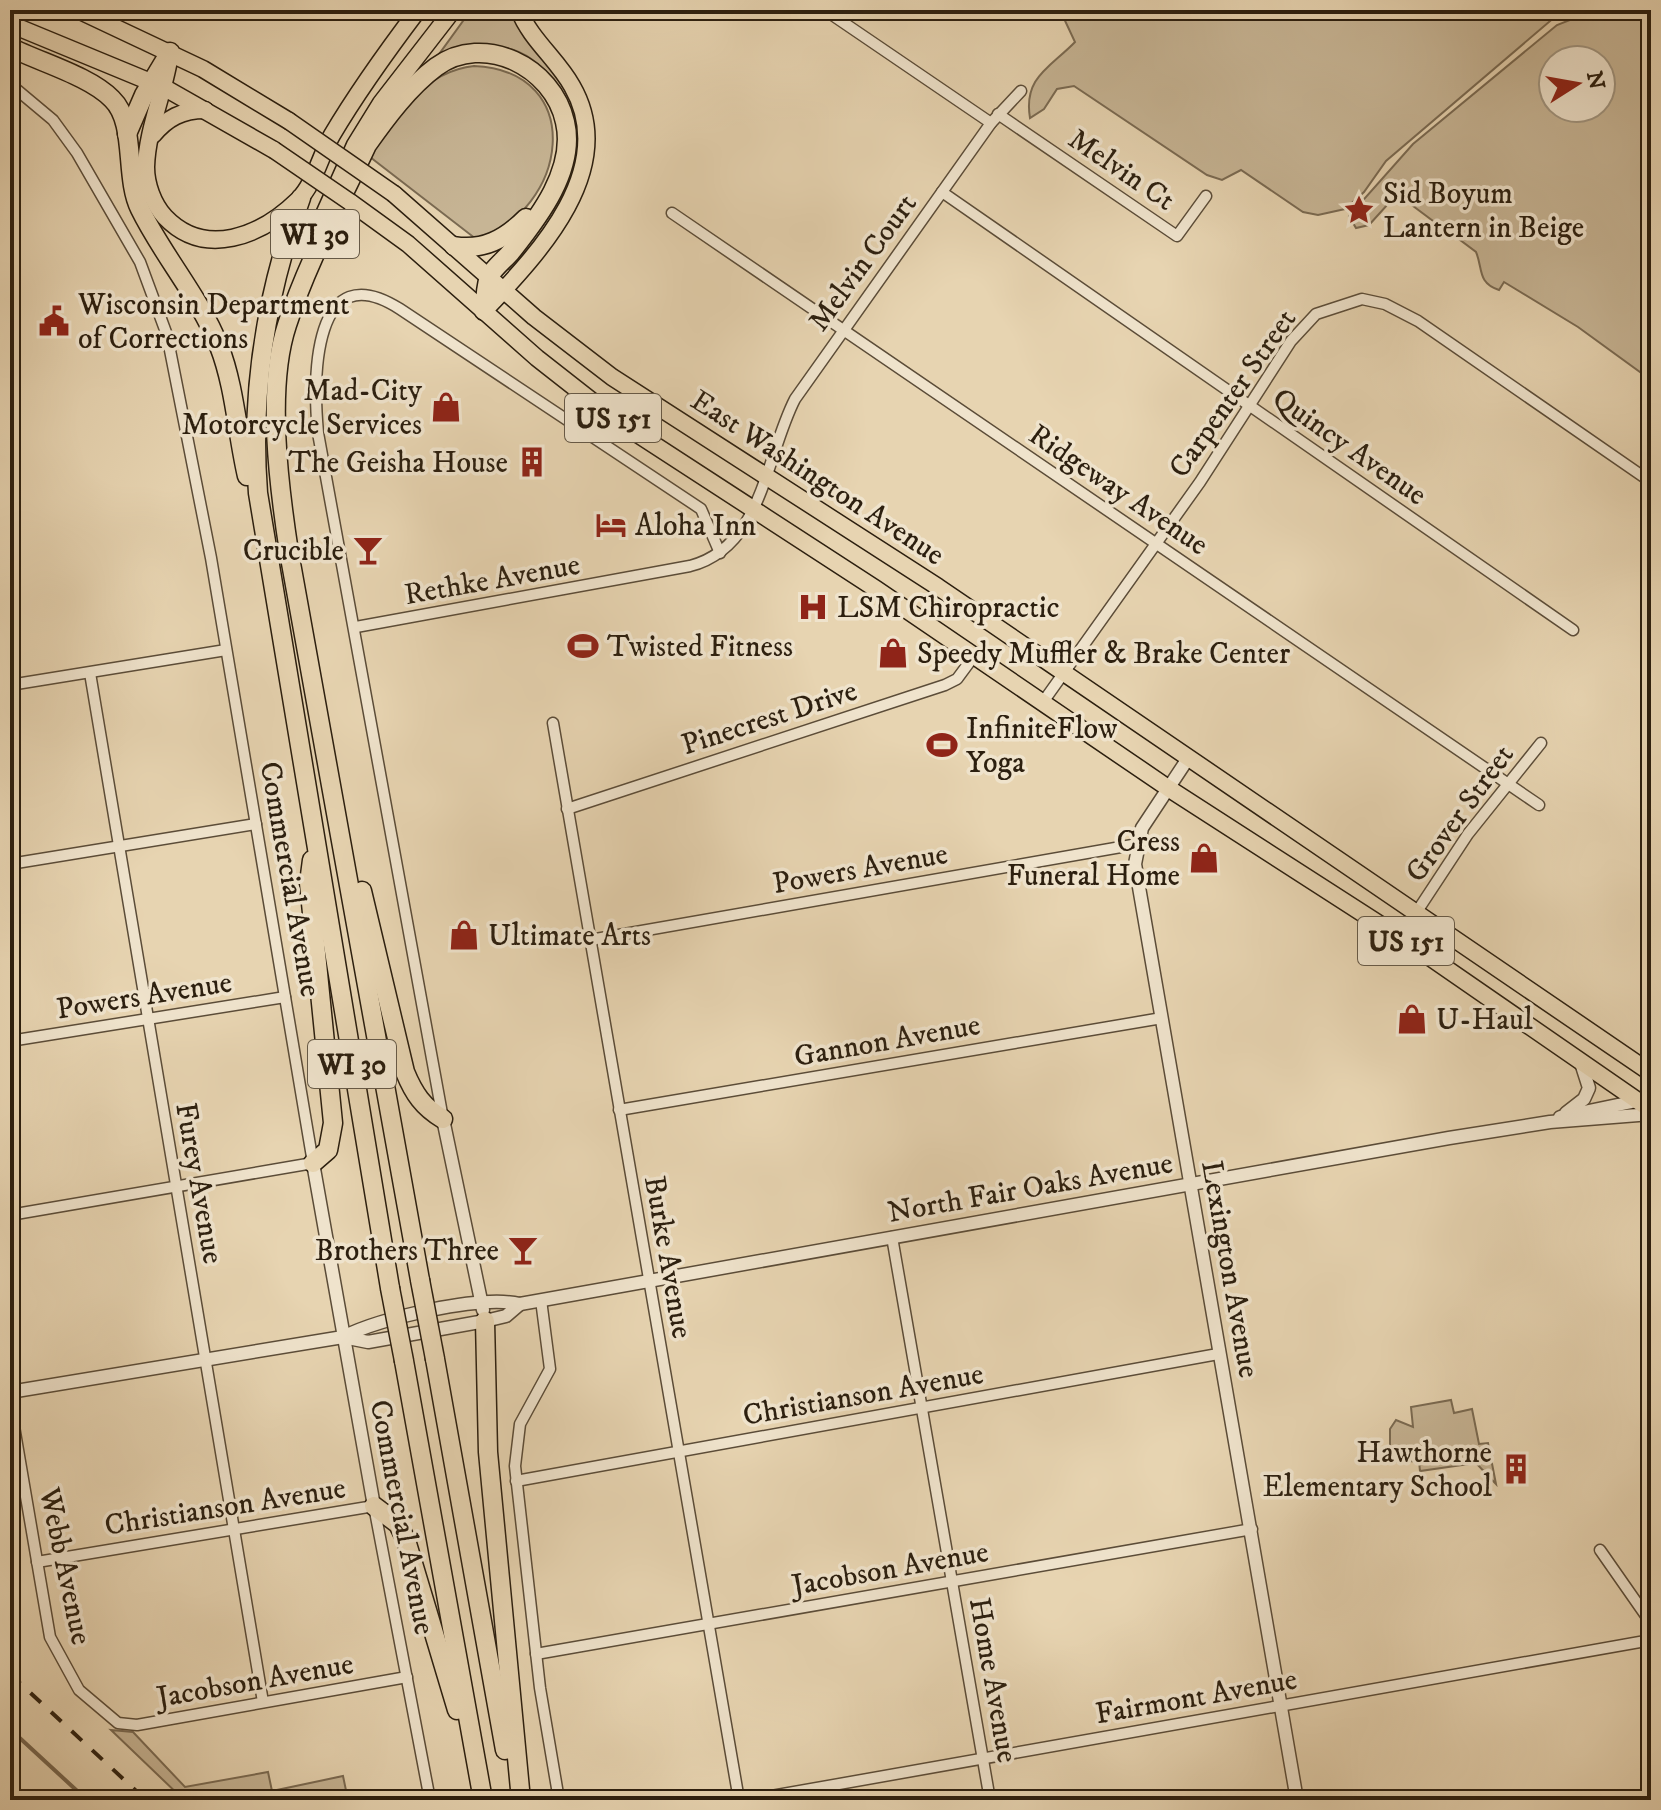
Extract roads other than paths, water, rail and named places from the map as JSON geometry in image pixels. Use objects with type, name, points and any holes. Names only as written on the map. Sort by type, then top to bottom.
[{"type":"highway","points":[[10,47],[106,94],[118,105],[127,134],[128,167],[139,209],[183,279],[219,347],[262,533]]},
{"type":"highway","points":[[127,134],[158,85],[170,52]]},
{"type":"highway","points":[[286,326],[367,145],[382,123],[442,64],[471,54],[497,55],[520,63],[549,86],[563,113],[568,145],[563,169],[548,196],[520,240],[489,276],[484,311]]},
{"type":"highway","points":[[454,246],[478,248],[503,238],[548,196]]},
{"type":"highway","name":"WI 30","points":[[301,198],[283,248],[258,364],[255,454],[262,533],[390,1288],[483,1800]]},
{"type":"highway","name":"WI 30","points":[[286,326],[279,366],[277,454],[281,498],[514,1800]]},
{"type":"highway","points":[[306,649],[405,1072],[421,1102],[443,1119]]},
{"type":"highway","points":[[313,1163],[328,1150],[333,1131],[309,883],[314,841]]},
{"type":"highway","points":[[483,1312],[488,1452],[521,1800]]},
{"type":"highway","points":[[374,1506],[398,1524],[406,1540],[483,1800]]},
{"type":"main road","name":"East Washington Avenue","points":[[78,10],[170,52],[289,121],[394,194],[604,372],[1063,673],[1651,1073]]},
{"type":"main road","name":"WI 30","points":[[301,198],[361,86],[418,10]]},
{"type":"main road","name":"WI 30","points":[[286,326],[298,275],[355,145],[381,103],[453,10]]},
{"type":"main road","points":[[484,311],[541,245],[572,197],[585,158],[588,136],[584,114],[573,87],[519,10]]},
{"type":"main road","name":"East Washington Avenue","points":[[10,24],[158,85],[274,150],[379,222],[584,397],[1168,788],[1407,942],[1648,1106]]},
{"type":"main road","points":[[158,85],[146,169],[153,199],[174,226],[188,235],[216,241],[244,236],[301,198]]},
{"type":"main road","points":[[152,136],[165,121],[179,113],[207,110]]},
{"type":"street","points":[[825,10],[994,118]]},
{"type":"street","name":"Commercial Avenue","points":[[10,84],[53,120],[114,213],[144,269],[171,349],[226,650],[343,1337],[430,1800]]},
{"type":"street","name":"Melvin Court","points":[[753,509],[795,399],[994,118],[1021,91]]},
{"type":"street","name":"Melvin Ct","points":[[994,118],[1177,236],[1206,196]]},
{"type":"street","name":"Quincy Avenue","points":[[942,192],[1573,630]]},
{"type":"street","name":"Ridgeway Avenue","points":[[672,213],[1539,805]]},
{"type":"street","points":[[483,1312],[443,1119],[356,627],[318,433],[314,395],[317,364],[327,321],[337,303],[359,293],[381,297],[701,509],[720,553]]},
{"type":"street","name":"Carpenter Street","points":[[1043,702],[1154,542],[1200,482],[1291,341],[1316,314],[1348,301],[1369,300],[1385,304],[1418,321],[1651,482]]},
{"type":"street","name":"Rethke Avenue","points":[[356,627],[694,565],[720,553],[739,536],[753,509]]},
{"type":"street","points":[[10,685],[226,650]]},
{"type":"street","name":"Pinecrest Drive","points":[[567,809],[945,685],[957,679],[974,656]]},
{"type":"street","name":"Furey Avenue","points":[[90,673],[263,1702]]},
{"type":"street","name":"Burke Avenue","points":[[553,723],[739,1800]]},
{"type":"street","name":"Grover Street","points":[[1416,913],[1541,743]]},
{"type":"street","name":"Lexington Avenue","points":[[1187,760],[1142,828],[1135,864],[1297,1800]]},
{"type":"street","points":[[10,864],[256,824]]},
{"type":"street","name":"Powers Avenue","points":[[590,940],[1138,844]]},
{"type":"street","name":"Powers Avenue","points":[[10,1041],[285,997]]},
{"type":"street","name":"Gannon Avenue","points":[[619,1110],[1162,1018]]},
{"type":"street","points":[[1556,1120],[1584,1099],[1589,1088],[1587,1074],[1577,1058]]},
{"type":"street","name":"North Fair Oaks Avenue","points":[[1556,1120],[1648,1106]]},
{"type":"street","name":"North Fair Oaks Avenue","points":[[343,1337],[368,1342],[483,1312],[502,1300],[520,1304],[1648,1106]]},
{"type":"street","points":[[10,1215],[313,1163]]},
{"type":"street","name":"Home Avenue","points":[[892,1237],[990,1800]]},
{"type":"street","points":[[541,1300],[550,1369],[520,1424],[515,1444],[516,1481],[536,1654],[559,1800]]},
{"type":"street","name":"North Fair Oaks Avenue","points":[[10,1392],[343,1337],[389,1320],[483,1312],[506,1316],[520,1304]]},
{"type":"street","name":"Christianson Avenue","points":[[516,1481],[1218,1354]]},
{"type":"street","name":"Webb Avenue","points":[[10,1403],[50,1637],[63,1666],[79,1690],[113,1720]]},
{"type":"street","name":"Christianson Avenue","points":[[37,1562],[374,1506]]},
{"type":"street","name":"Jacobson Avenue","points":[[536,1654],[1252,1529]]},
{"type":"street","points":[[1600,1550],[1651,1623]]},
{"type":"street","name":"Fairmont Avenue","points":[[749,1800],[1651,1640]]},
{"type":"street","name":"Jacobson Avenue","points":[[113,1720],[137,1725],[407,1677]]},
{"type":"waterway","points":[[10,1729],[87,1800]]},
{"type":"railway","points":[[10,1674],[146,1800]]},
{"type":"place","name":"Sid Boyum Lantern in Beige","points":[[1359,210]]},
{"type":"place","name":"Wisconsin Department of Corrections","points":[[54,321]]},
{"type":"place","name":"Mad-City Motorcycle Services","points":[[446,407]]},
{"type":"place","name":"The Geisha House","points":[[532,462]]},
{"type":"place","name":"Aloha Inn","points":[[611,525]]},
{"type":"place","name":"Crucible","points":[[368,550]]},
{"type":"place","name":"LSM Chiropractic","points":[[813,607]]},
{"type":"place","name":"Twisted Fitness","points":[[583,646]]},
{"type":"place","name":"Speedy Muffler & Brake Center","points":[[893,653]]},
{"type":"place","name":"InfiniteFlow Yoga","points":[[942,745]]},
{"type":"place","name":"Cress Funeral Home","points":[[1204,858]]},
{"type":"place","name":"Ultimate Arts","points":[[464,935]]},
{"type":"place","name":"U-Haul","points":[[1412,1019]]},
{"type":"place","name":"Brothers Three","points":[[523,1250]]},
{"type":"place","name":"Hawthorne Elementary School","points":[[1516,1469]]}]
